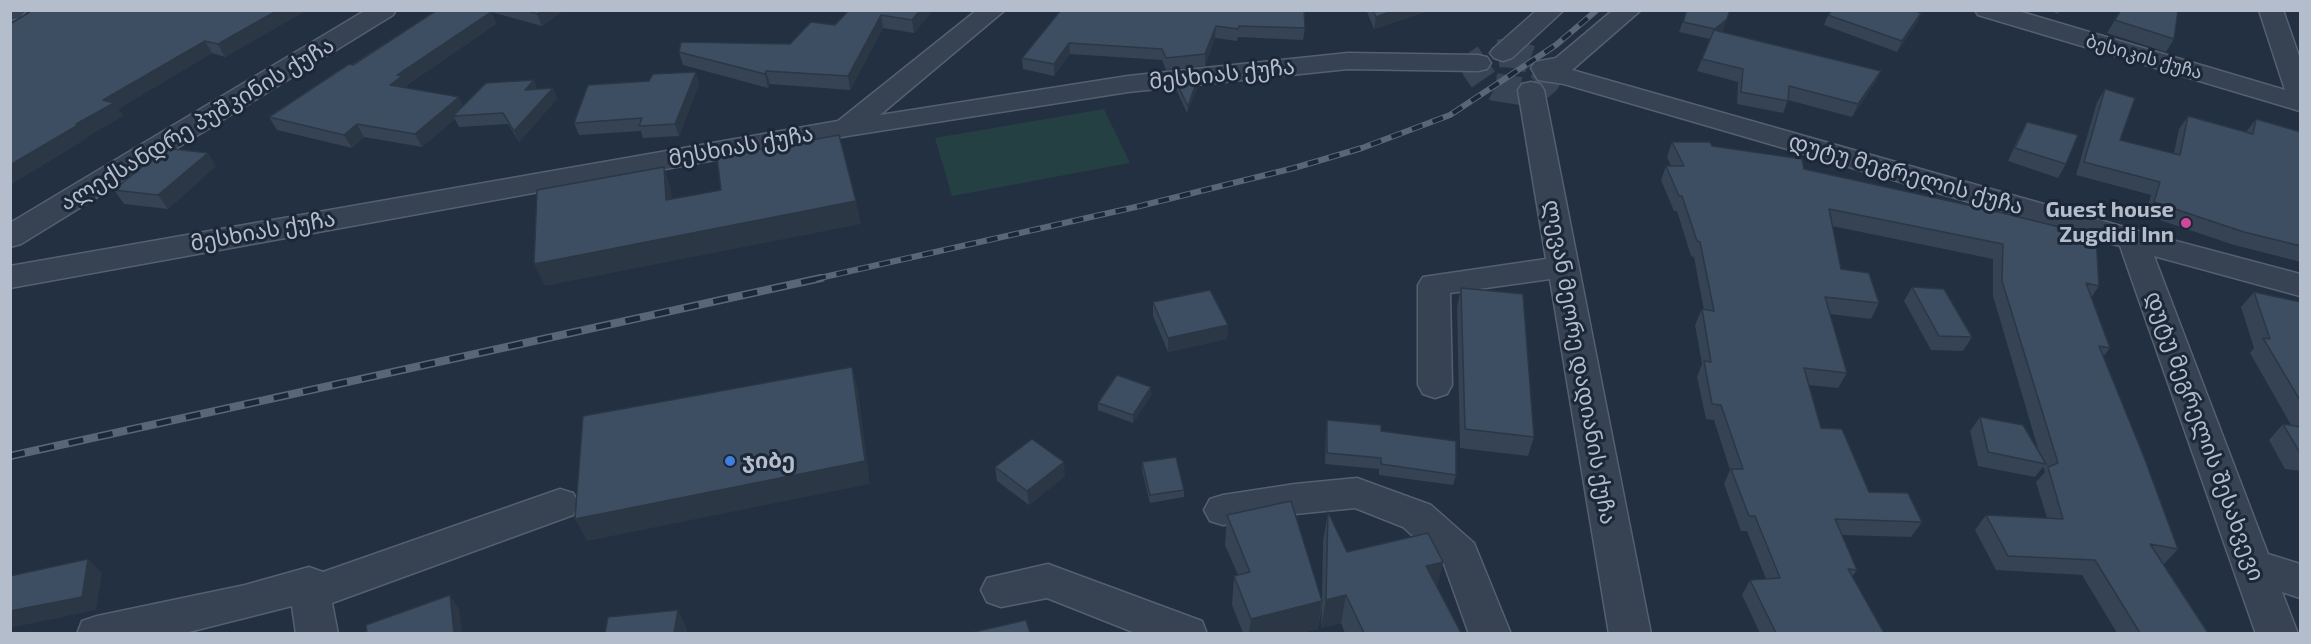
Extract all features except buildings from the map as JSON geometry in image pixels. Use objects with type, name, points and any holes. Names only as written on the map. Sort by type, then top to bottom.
[{"type":"street","points":[[10,13],[15,10]]},
{"type":"street","name":"ალექსანდრე პუშკინის ქუჩა","points":[[10,237],[384,10]]},
{"type":"street","points":[[847,128],[993,10]]},
{"type":"street","name":"მესხიას ქუჩა","points":[[10,277],[847,128],[1128,84],[1348,61],[1490,58],[1552,10]]},
{"type":"street","points":[[1541,77],[1564,64],[1629,10]]},
{"type":"street","name":"ბესიკის ქუჩა","points":[[1987,10],[2301,103]]},
{"type":"street","points":[[2271,10],[2301,95]]},
{"type":"street","name":"დუტუ მეგრელის ქუჩა","points":[[1541,77],[1566,76],[2133,240],[2301,285]]},
{"type":"street","name":"ლევან მეორე დადიანის ქუჩა","points":[[1541,77],[1563,267],[1630,633]]},
{"type":"street","name":"დუტუ მეგრელის შესახვევი","points":[[2133,240],[2277,633]]},
{"type":"street","points":[[1435,385],[1434,285],[1563,267]]},
{"type":"street","points":[[1223,510],[1295,498],[1357,493],[1416,516],[1460,555],[1490,633]]},
{"type":"street","points":[[311,593],[560,504]]},
{"type":"street","points":[[2254,567],[2301,581]]},
{"type":"street","points":[[1001,590],[1048,581],[1187,633]]},
{"type":"street","points":[[97,633],[245,602],[309,584],[317,633]]},
{"type":"green space","points":[[1104,109],[1130,163],[952,196],[935,138]]},
{"type":"tunnel","points":[[1503,53],[1515,54],[1537,62],[1547,74],[1546,81],[1540,86],[1520,91],[1495,87],[1485,82],[1476,69],[1478,63],[1492,54],[1503,53]]},
{"type":"railway","points":[[815,279],[1140,206],[1294,168],[1362,148],[1450,115],[1556,45],[1597,10]]},
{"type":"railway","points":[[10,456],[821,278]]},
{"type":"place","name":"Guest house Zugdidi Inn","points":[[2186,223]]},
{"type":"place","name":"ჯიბე","points":[[730,461]]}]
